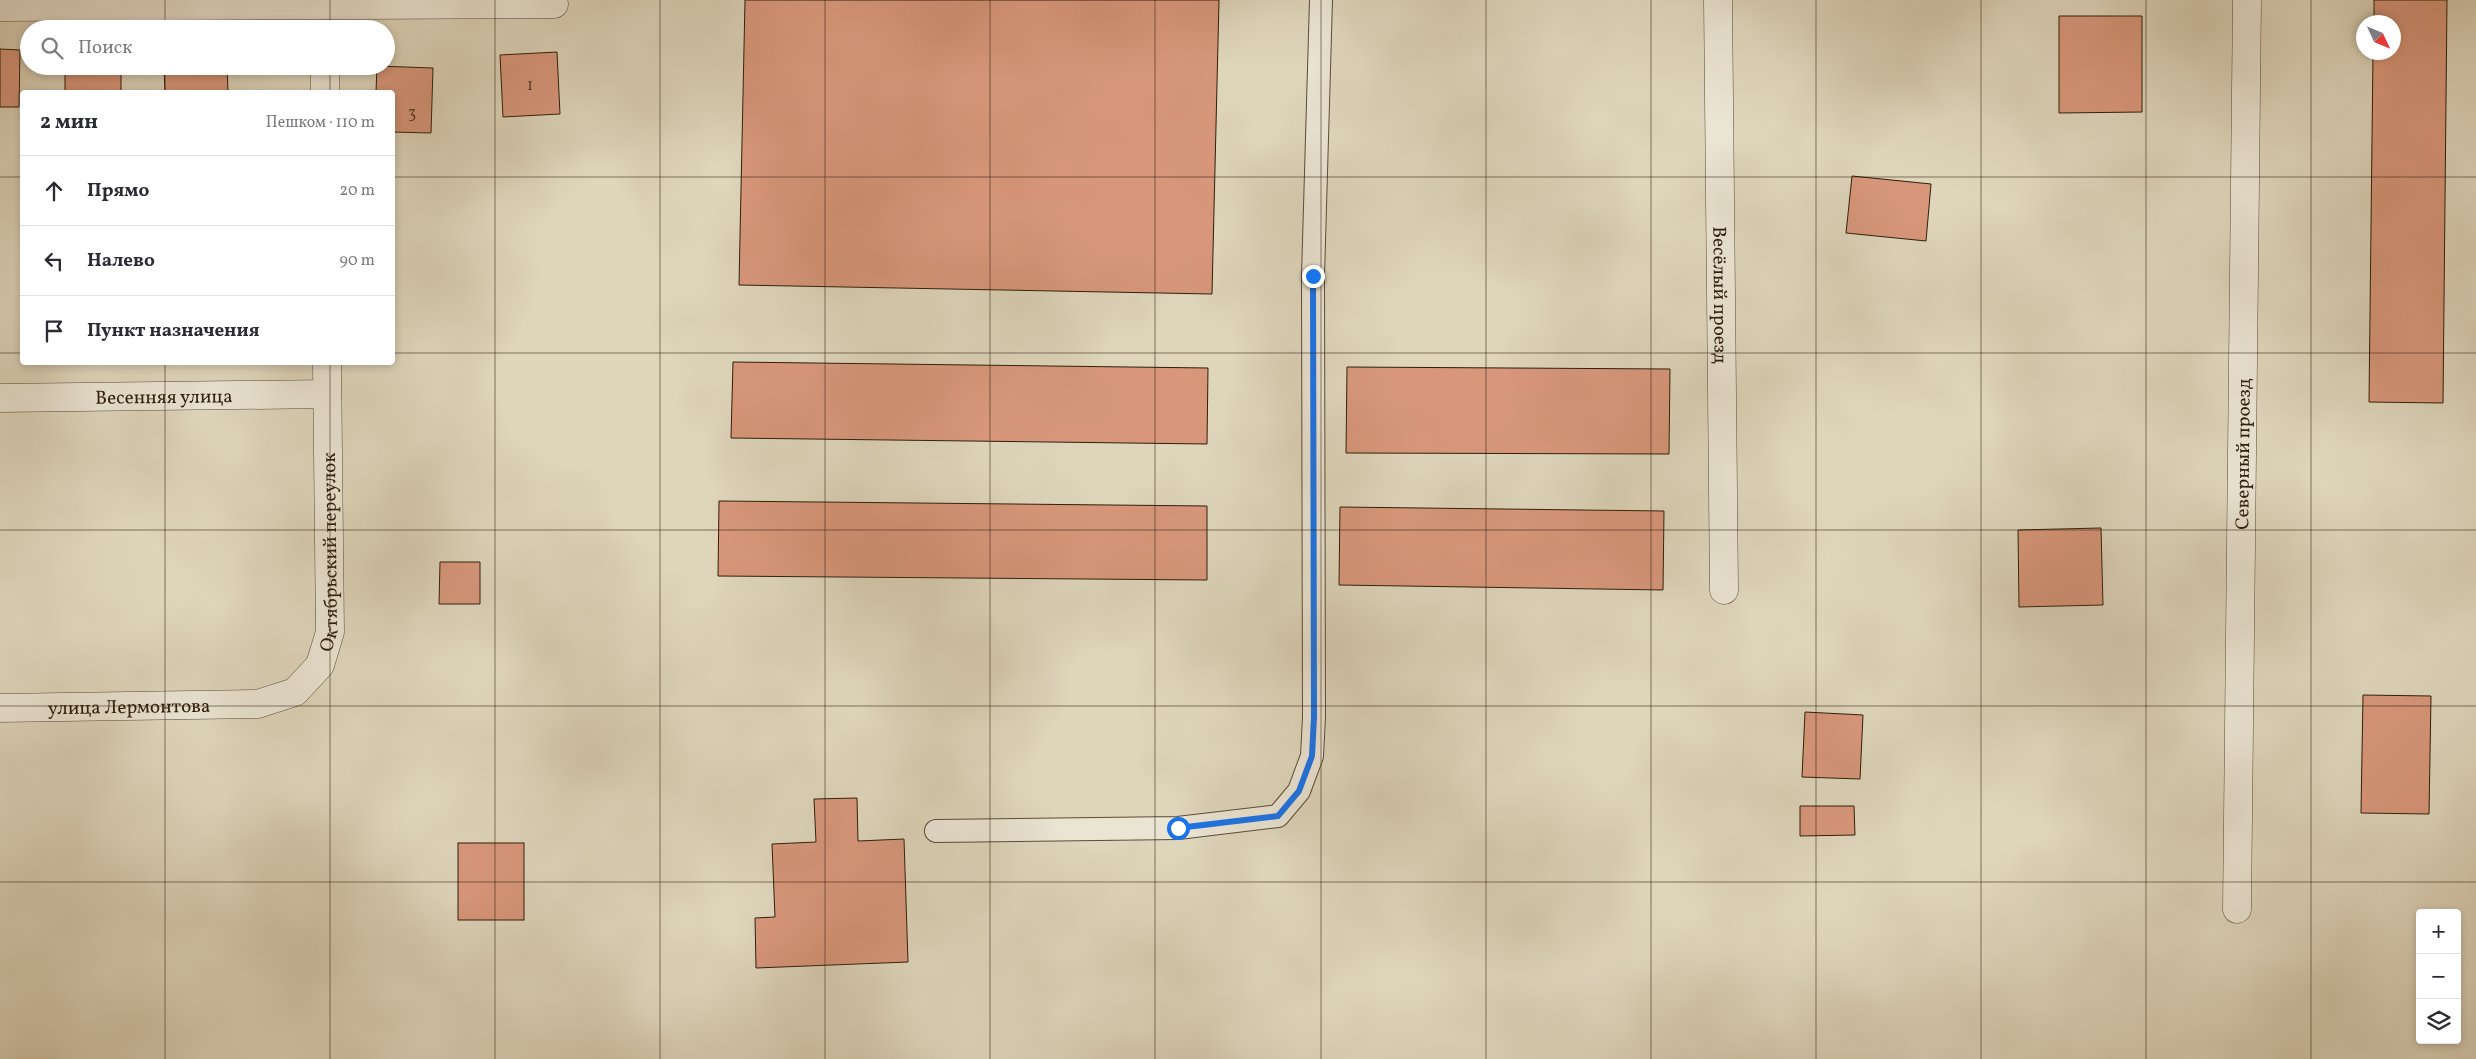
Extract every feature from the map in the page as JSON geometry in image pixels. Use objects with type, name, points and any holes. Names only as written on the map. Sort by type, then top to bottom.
[{"type":"street","name":"Весёлый проезд","points":[[1718,0],[1724,590]]},
{"type":"street","name":"Северный проезд","points":[[2238,909],[2247,0]]},
{"type":"street","points":[[0,6],[324,11],[554,4]]},
{"type":"street","points":[[325,75],[325,90]]},
{"type":"street","name":"Октябрьский переулок","points":[[258,704],[295,692],[320,665],[330,632],[327,365]]},
{"type":"street","name":"Весенняя улица","points":[[0,398],[327,394]]},
{"type":"street","name":"улица Лермонтова","points":[[0,708],[258,704]]},
{"type":"lane","points":[[936,830],[1178,828],[1278,816],[1299,791],[1312,756],[1314,717],[1313,276],[1320,0]]},
{"type":"building","points":[[745,0],[1219,0],[1212,294],[739,285]]},
{"type":"building","points":[[2374,0],[2447,0],[2443,403],[2369,402],[2373,60],[2401,60],[2401,15],[2374,15]]},
{"type":"building","points":[[2059,16],[2142,16],[2142,112],[2059,113]]},
{"type":"building","points":[[0,49],[20,50],[19,107],[0,107]]},
{"type":"building","points":[[557,52],[560,114],[503,117],[500,55]]},
{"type":"building","points":[[395,67],[433,68],[431,133],[395,132],[395,90],[376,90],[377,75],[395,75]]},
{"type":"building","points":[[65,75],[121,75],[121,90],[65,90]]},
{"type":"building","points":[[164,75],[227,75],[228,90],[165,90]]},
{"type":"building","points":[[1852,176],[1931,184],[1926,241],[1846,233]]},
{"type":"building","points":[[733,362],[1208,368],[1207,444],[731,438]]},
{"type":"building","points":[[1347,367],[1670,369],[1669,454],[1346,453]]},
{"type":"building","points":[[719,501],[1207,506],[1207,580],[718,576]]},
{"type":"building","points":[[1340,507],[1664,511],[1663,590],[1339,585]]},
{"type":"building","points":[[2101,528],[2103,605],[2019,607],[2018,530]]},
{"type":"building","points":[[440,562],[480,562],[480,604],[439,604]]},
{"type":"building","points":[[2363,695],[2431,696],[2429,814],[2361,813]]},
{"type":"building","points":[[1805,712],[1863,715],[1860,779],[1802,777]]},
{"type":"building","points":[[857,798],[858,841],[904,839],[908,962],[756,968],[755,918],[775,917],[772,844],[816,842],[814,799]]},
{"type":"building","points":[[1800,806],[1854,806],[1855,835],[1800,836]]},
{"type":"building","points":[[458,843],[524,843],[524,920],[458,920]]},
{"type":"route","points":[[1178,828],[1278,816],[1299,791],[1312,756],[1314,717],[1313,276]]}]
